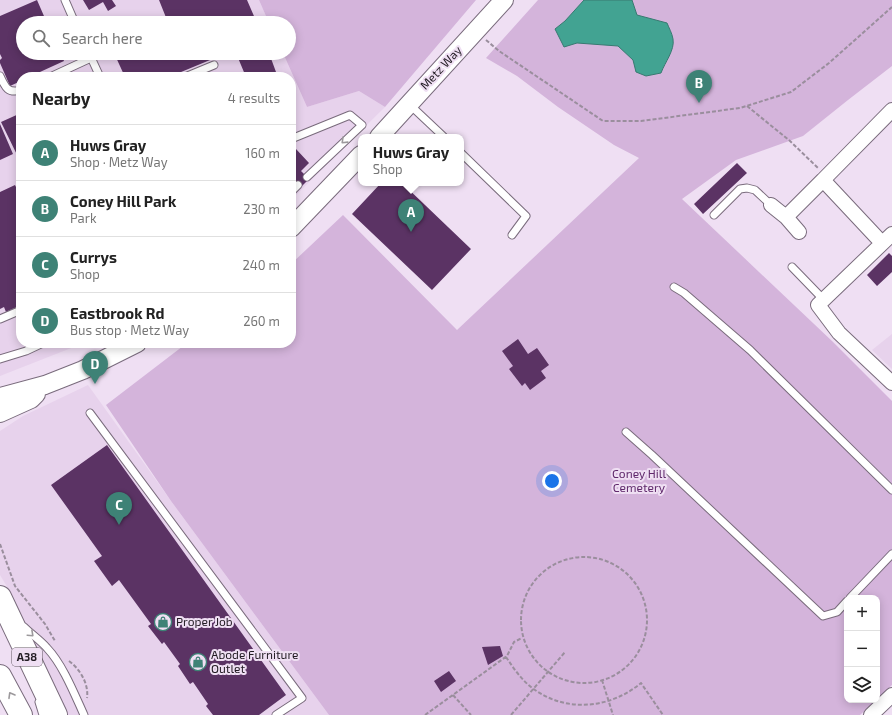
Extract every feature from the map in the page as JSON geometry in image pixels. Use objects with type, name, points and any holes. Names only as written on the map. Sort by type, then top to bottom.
[{"type":"highway","name":"A38","points":[[2,602],[35,684],[56,715]]},
{"type":"highway","name":"A38","points":[[0,676],[21,715]]},
{"type":"street","name":"Metz Way","points":[[382,134],[504,0]]},
{"type":"street","points":[[786,217],[892,110]]},
{"type":"street","points":[[296,223],[358,158]]},
{"type":"street","points":[[824,178],[887,239],[818,306],[839,333],[892,383]]},
{"type":"street","points":[[770,204],[786,217],[799,232]]},
{"type":"street","points":[[0,397],[45,385],[83,370],[127,348]]},
{"type":"street","points":[[0,423],[31,399],[45,385]]},
{"type":"street","points":[[0,413],[31,399]]},
{"type":"street","points":[[871,715],[892,695]]},
{"type":"lane","points":[[65,0],[72,16]]},
{"type":"lane","points":[[60,72],[82,60]]},
{"type":"lane","points":[[92,60],[98,72]]},
{"type":"lane","points":[[197,72],[214,65]]},
{"type":"lane","points":[[0,76],[5,87],[9,90],[16,91]]},
{"type":"lane","points":[[408,104],[441,134]]},
{"type":"lane","points":[[296,137],[350,115],[362,124],[307,177]]},
{"type":"lane","points":[[464,156],[526,216],[512,235]]},
{"type":"lane","points":[[714,215],[740,189],[747,188],[755,190],[770,204]]},
{"type":"lane","points":[[792,267],[824,300]]},
{"type":"lane","points":[[674,287],[684,292],[750,350],[892,490]]},
{"type":"lane","points":[[0,319],[16,312]]},
{"type":"lane","points":[[0,359],[32,348]]},
{"type":"lane","points":[[90,413],[302,698],[276,715]]},
{"type":"lane","points":[[626,432],[824,616],[837,612],[844,604]]},
{"type":"lane","points":[[853,595],[892,554]]},
{"type":"lane","points":[[2,602],[32,636],[46,646],[54,657],[84,715]]},
{"type":"lane","points":[[35,684],[43,715]]},
{"type":"path","points":[[476,31],[499,51],[603,121],[641,121],[740,108],[791,92],[829,63],[892,7]]},
{"type":"path","points":[[746,106],[790,141],[824,178]]},
{"type":"path","points":[[0,544],[15,586],[45,624],[57,646]]},
{"type":"path","points":[[574,557],[588,557],[610,562],[628,575],[641,592],[645,603],[647,626],[642,646],[637,654],[631,663],[611,677],[592,683],[575,683],[557,678],[532,657],[522,638],[521,626],[524,602],[531,584],[549,566],[561,560],[574,557]]},
{"type":"path","points":[[425,715],[506,657],[514,642],[522,638]]},
{"type":"path","points":[[511,715],[565,652]]},
{"type":"path","points":[[506,657],[522,678],[534,689],[558,702],[582,705],[608,702],[622,697],[641,683],[663,715]]},
{"type":"path","points":[[68,660],[76,667],[86,684],[88,689],[87,699]]},
{"type":"path","points":[[602,680],[613,715]]},
{"type":"path","points":[[453,695],[471,715]]},
{"type":"shaded area","points":[[0,0],[259,0],[266,16],[16,16],[16,60],[286,60],[291,72],[16,72],[16,348],[71,348],[0,376]]},
{"type":"shaded area","points":[[584,0],[632,0],[637,15],[667,23],[673,39],[673,47],[661,73],[646,76],[636,72],[633,60],[618,46],[577,43],[564,47],[555,29],[565,21]]},
{"type":"shaded area","points":[[296,82],[307,107],[359,91],[385,107],[296,195]]},
{"type":"shaded area","points":[[892,334],[892,369],[872,350]]},
{"type":"shaded area","points":[[88,385],[171,501],[329,715],[67,715],[34,649],[9,590],[0,575],[0,431],[23,416]]},
{"type":"green space","points":[[259,0],[476,0],[385,107],[359,91],[307,107],[296,82],[296,72],[291,72],[286,60],[296,60],[296,16],[266,16]]},
{"type":"green space","name":"Coney Hill Cemetery","points":[[538,0],[892,0],[892,66],[803,136],[736,160],[682,199],[832,341],[892,401],[892,685],[880,696],[880,595],[844,595],[844,703],[873,703],[860,715],[329,715],[171,501],[106,405],[180,348],[296,348],[296,259],[343,215],[457,330],[639,158],[614,145],[558,107],[517,76],[486,58]]},
{"type":"building","points":[[37,0],[44,16],[16,16],[16,60],[64,61],[40,72],[16,72],[16,83],[10,86],[0,63],[2,58],[0,54],[0,16]]},
{"type":"building","points":[[83,0],[112,0],[116,6],[108,11],[103,2],[89,10]]},
{"type":"building","points":[[159,0],[247,0],[254,16],[165,16]]},
{"type":"building","points":[[117,60],[210,60],[181,72],[123,72]]},
{"type":"building","points":[[239,60],[272,60],[276,72],[244,72]]},
{"type":"building","points":[[16,115],[16,153],[1,122]]},
{"type":"building","points":[[0,124],[13,154],[0,160]]},
{"type":"building","points":[[296,149],[309,163],[301,171],[309,179],[301,187],[296,182]]},
{"type":"building","points":[[737,163],[747,173],[703,214],[694,204]]},
{"type":"building","points":[[15,185],[16,187],[16,307],[6,312],[4,307],[0,309],[0,192]]},
{"type":"building","points":[[378,186],[405,186],[471,249],[432,290],[352,214]]},
{"type":"building","points":[[889,253],[892,256],[892,272],[877,286],[867,275]]},
{"type":"building","points":[[518,339],[528,354],[537,348],[549,365],[541,371],[546,378],[530,390],[525,383],[522,386],[509,369],[513,366],[502,351]]},
{"type":"building","points":[[107,445],[286,695],[259,715],[213,715],[206,706],[208,704],[193,682],[190,684],[178,666],[180,664],[164,642],[162,644],[148,626],[151,624],[119,580],[112,586],[94,561],[102,556],[51,485]]},
{"type":"building","points":[[500,646],[503,656],[488,665],[482,647]]},
{"type":"building","points":[[449,671],[456,681],[441,692],[434,681]]},
{"type":"place","name":"Coney Hill Park","points":[[699,103]]},
{"type":"place","name":"Huws Gray","points":[[411,232]]},
{"type":"place","name":"Eastbrook Rd","points":[[95,384]]},
{"type":"place","name":"Currys","points":[[119,525]]},
{"type":"place","name":"Proper Job","points":[[163,622]]},
{"type":"place","name":"Abode Furniture Outlet","points":[[198,662]]}]
